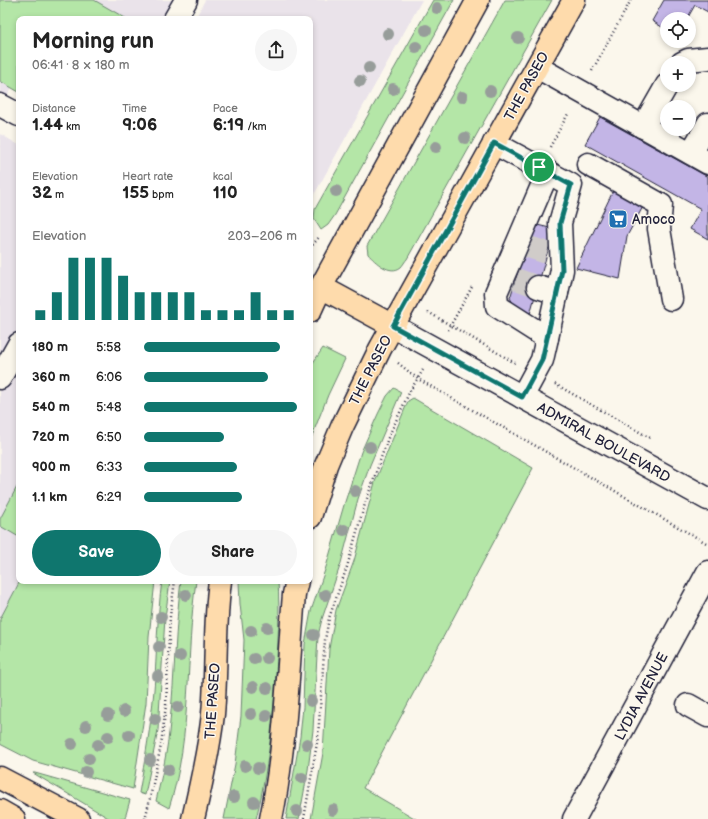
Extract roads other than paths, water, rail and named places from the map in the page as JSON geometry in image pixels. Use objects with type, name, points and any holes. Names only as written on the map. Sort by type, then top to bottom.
[{"type":"main road","points":[[313,298],[316,284],[478,0]]},
{"type":"main road","name":"THE PASEO","points":[[313,507],[326,465],[342,427],[380,349],[574,0]]},
{"type":"main road","name":"ADMIRAL BOULEVARD","points":[[316,284],[393,326]]},
{"type":"main road","name":"THE PASEO","points":[[194,819],[202,785],[213,715],[217,604],[220,584]]},
{"type":"main road","points":[[271,819],[282,757],[292,621],[297,584]]},
{"type":"main road","points":[[0,778],[78,819]]},
{"type":"main road","points":[[0,811],[14,819]]},
{"type":"street","points":[[177,16],[186,0]]},
{"type":"street","points":[[696,59],[708,58]]},
{"type":"street","points":[[537,67],[700,158],[708,124]]},
{"type":"street","points":[[643,127],[663,92]]},
{"type":"street","points":[[0,105],[16,113]]},
{"type":"street","points":[[494,143],[571,185],[560,223],[554,256],[562,270],[547,290],[547,338],[542,360],[522,397]]},
{"type":"street","points":[[588,164],[661,204],[659,229],[671,299]]},
{"type":"street","points":[[547,338],[497,306],[496,293],[510,277],[548,172]]},
{"type":"street","name":"ADMIRAL BOULEVARD","points":[[393,326],[708,499]]},
{"type":"street","points":[[0,378],[16,349]]},
{"type":"street","name":"LYDIA AVENUE","points":[[574,819],[708,572]]},
{"type":"street","points":[[688,705],[708,716]]},
{"type":"tunnel","points":[[526,246],[547,253]]},
{"type":"tunnel","points":[[516,279],[538,287]]},
{"type":"place","name":"Amoco","points":[[618,219]]}]
